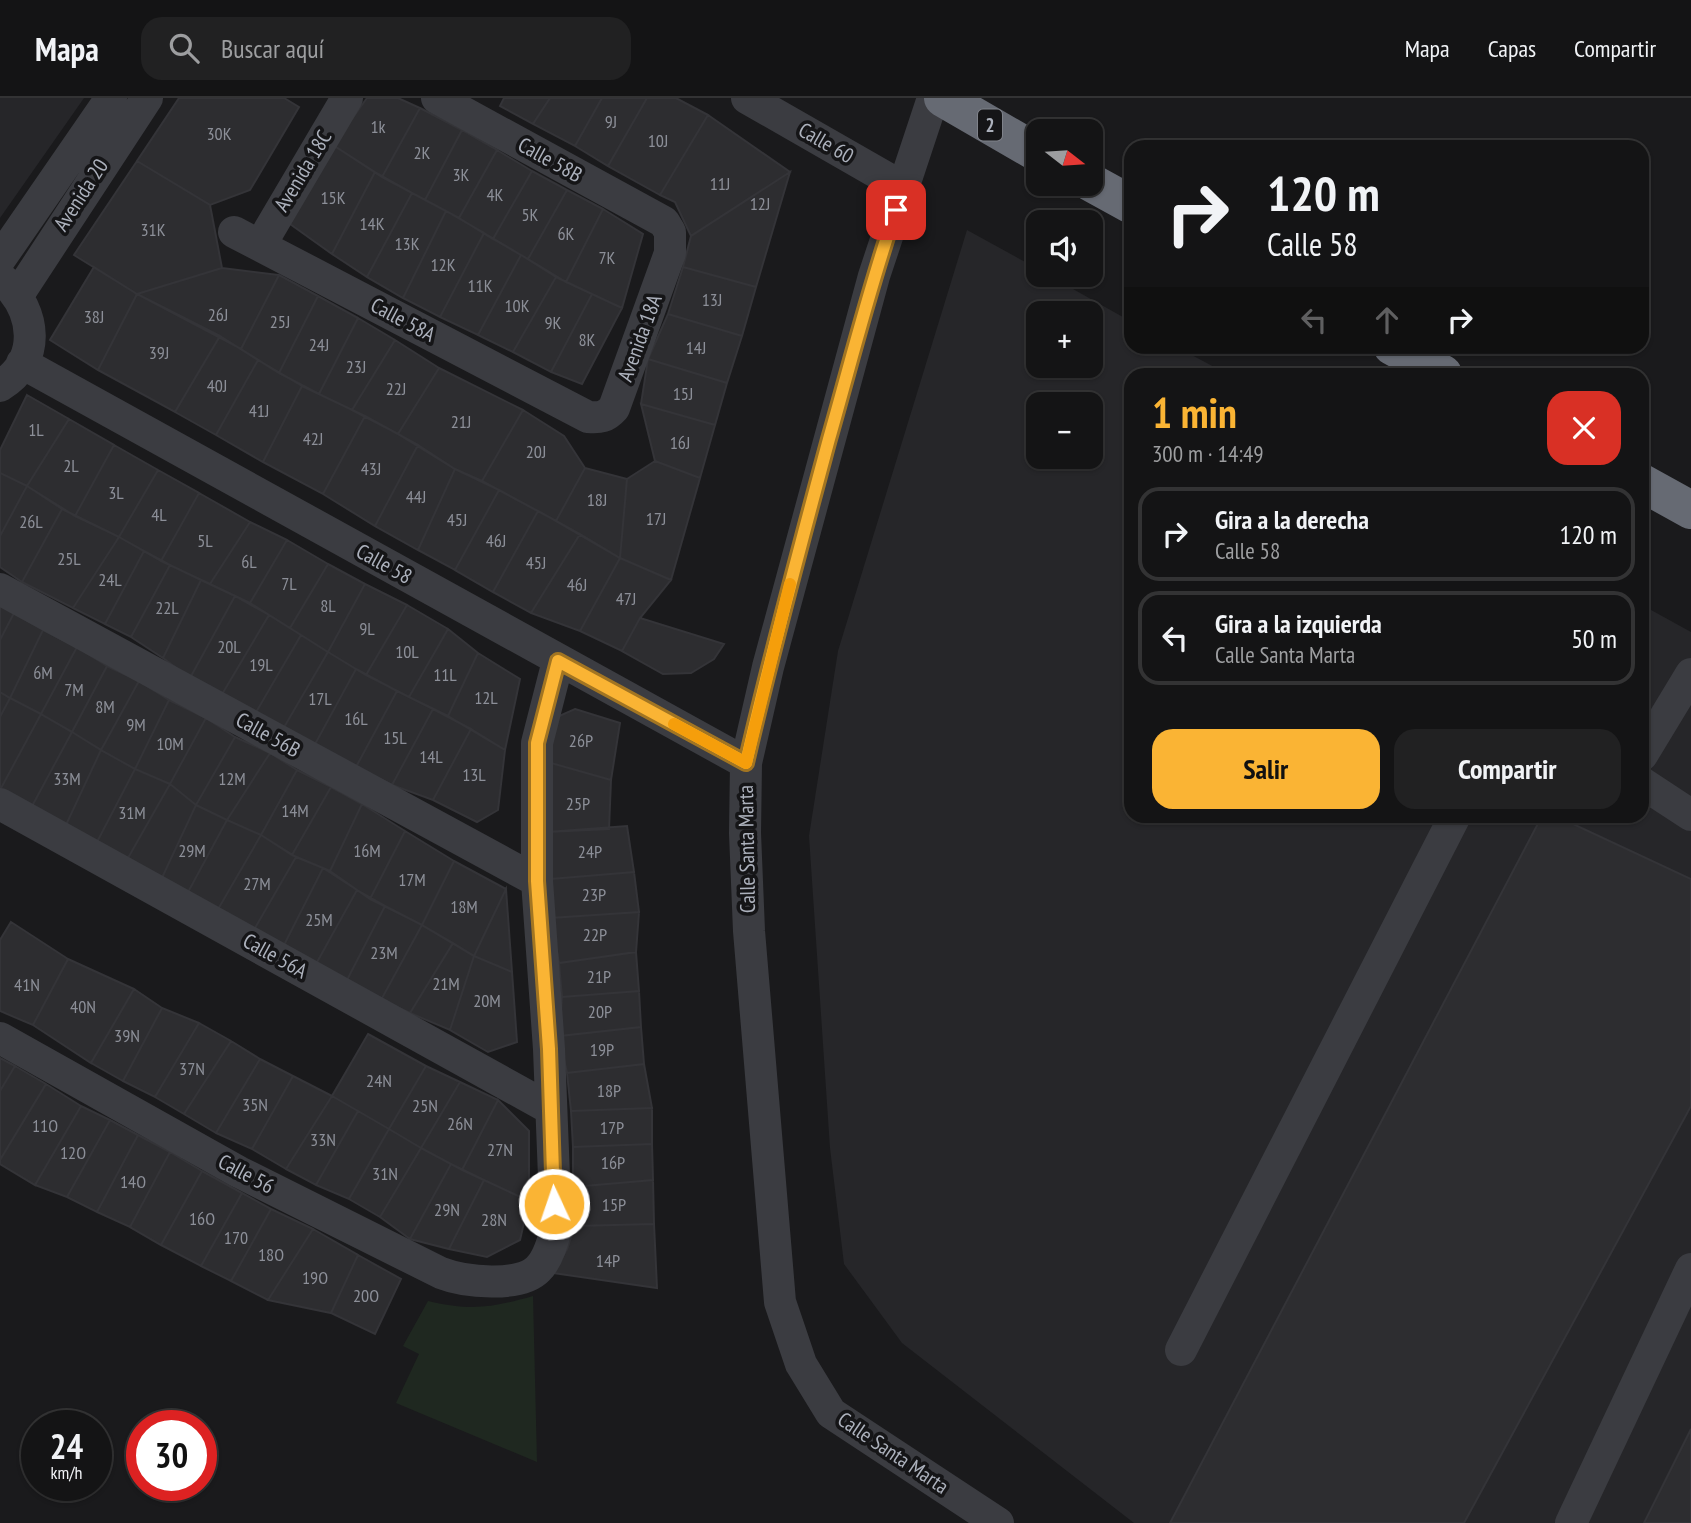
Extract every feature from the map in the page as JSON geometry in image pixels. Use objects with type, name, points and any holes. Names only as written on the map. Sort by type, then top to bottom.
[{"type":"highway","name":"2","points":[[943,98],[1026,146]]},
{"type":"highway","points":[[1103,189],[1124,201]]},
{"type":"highway","points":[[1407,354],[1432,368]]},
{"type":"highway","points":[[1649,487],[1691,510]]},
{"type":"street","name":"Avenida 20","points":[[0,259],[111,98]]},
{"type":"street","name":"Avenida 20","points":[[9,286],[147,98]]},
{"type":"street","name":"Avenida 18C","points":[[247,238],[347,98]]},
{"type":"street","name":"Calle 58B","points":[[437,98],[664,222]]},
{"type":"street","name":"Calle 60","points":[[747,98],[904,188]]},
{"type":"street","name":"Calle Santa Marta","points":[[933,98],[874,276],[768,667],[746,763],[749,932],[780,1302],[801,1364],[831,1413],[998,1523]]},
{"type":"street","name":"Avenida 18A","points":[[572,409],[588,417],[601,418],[614,408],[670,253],[670,232],[664,222]]},
{"type":"street","name":"Calle 58A","points":[[247,238],[572,409]]},
{"type":"street","points":[[0,386],[9,381],[22,363],[29,345],[30,325],[9,286]]},
{"type":"street","name":"Calle 58","points":[[22,363],[746,763]]},
{"type":"street","name":"Calle 56B","points":[[0,589],[537,881]]},
{"type":"street","points":[[549,1108],[549,1049],[537,881],[537,743],[558,661]]},
{"type":"street","points":[[1649,743],[1691,674]]},
{"type":"street","points":[[1649,788],[1691,815]]},
{"type":"street","name":"Calle 56A","points":[[0,804],[549,1108]]},
{"type":"street","points":[[1181,1350],[1451,823]]},
{"type":"street","name":"Calle 56","points":[[0,1038],[239,1172],[455,1279],[503,1281],[526,1278],[538,1270],[552,1243],[556,1228],[549,1108]]},
{"type":"street","points":[[1571,1523],[1691,1269]]},
{"type":"shaded area","points":[[0,98],[84,98],[0,218]]},
{"type":"shaded area","points":[[967,230],[1026,262],[1026,287],[1069,287],[1094,301],[1026,301],[1026,378],[1103,378],[1103,306],[1124,318],[1124,354],[1190,354],[1216,368],[1124,368],[1124,823],[1649,823],[1649,609],[1691,632],[1691,1523],[1134,1523],[902,1343],[844,1264],[830,1148],[809,836],[838,651]]},
{"type":"shaded area","points":[[533,1296],[537,1462],[396,1403],[419,1354],[403,1346],[428,1301],[481,1307]]},
{"type":"building","points":[[179,98],[284,98],[299,107],[250,190],[210,205],[137,161]]},
{"type":"building","points":[[367,98],[398,98],[420,108],[382,177],[333,145]]},
{"type":"building","points":[[504,98],[550,98],[533,124],[500,106]]},
{"type":"building","points":[[550,98],[602,98],[575,146],[533,124]]},
{"type":"building","points":[[602,98],[647,98],[608,166],[575,146]]},
{"type":"building","points":[[647,98],[676,98],[708,115],[660,195],[608,166]]},
{"type":"building","points":[[420,108],[462,130],[425,200],[382,177]]},
{"type":"building","points":[[708,115],[790,172],[691,236],[675,202],[660,195]]},
{"type":"building","points":[[462,130],[497,150],[459,218],[425,200]]},
{"type":"building","points":[[333,145],[375,172],[332,254],[290,224]]},
{"type":"building","points":[[497,150],[532,171],[493,239],[459,218]]},
{"type":"building","points":[[137,161],[210,205],[222,268],[137,294],[74,255]]},
{"type":"building","points":[[532,171],[567,190],[528,259],[493,239]]},
{"type":"building","points":[[375,172],[412,193],[367,277],[332,254]]},
{"type":"building","points":[[790,172],[756,287],[683,267],[691,236]]},
{"type":"building","points":[[567,190],[603,209],[566,282],[528,259]]},
{"type":"building","points":[[412,193],[446,211],[403,298],[367,277]]},
{"type":"building","points":[[603,209],[643,234],[622,308],[566,282]]},
{"type":"building","points":[[446,211],[484,233],[440,317],[403,298]]},
{"type":"building","points":[[484,233],[521,255],[478,335],[440,317]]},
{"type":"building","points":[[521,255],[556,277],[513,352],[478,335]]},
{"type":"building","points":[[94,267],[137,294],[98,370],[50,340]]},
{"type":"building","points":[[683,267],[756,287],[742,336],[668,314]]},
{"type":"building","points":[[222,268],[279,275],[241,349],[137,294]]},
{"type":"building","points":[[279,275],[318,296],[279,373],[241,349]]},
{"type":"building","points":[[556,277],[592,294],[551,372],[513,352]]},
{"type":"building","points":[[137,294],[220,336],[175,412],[98,370]]},
{"type":"building","points":[[592,294],[622,308],[582,384],[551,372]]},
{"type":"building","points":[[318,296],[358,318],[319,394],[279,373]]},
{"type":"building","points":[[668,314],[742,336],[727,383],[648,359]]},
{"type":"building","points":[[358,318],[395,340],[352,410],[319,394]]},
{"type":"building","points":[[220,336],[258,360],[216,435],[175,412]]},
{"type":"building","points":[[395,340],[439,368],[398,434],[352,410]]},
{"type":"building","points":[[648,359],[727,383],[715,425],[641,404]]},
{"type":"building","points":[[258,360],[302,386],[263,462],[216,435]]},
{"type":"building","points":[[439,368],[523,410],[482,481],[455,469],[398,434]]},
{"type":"building","points":[[302,386],[365,416],[323,494],[263,462]]},
{"type":"building","points":[[27,395],[69,419],[27,486],[0,473],[0,450]]},
{"type":"building","points":[[641,404],[715,425],[700,478],[655,461]]},
{"type":"building","points":[[523,410],[564,436],[585,468],[556,521],[482,481]]},
{"type":"building","points":[[365,416],[418,445],[375,526],[323,494]]},
{"type":"building","points":[[69,419],[114,445],[75,516],[27,486]]},
{"type":"building","points":[[114,445],[158,470],[119,537],[75,516]]},
{"type":"building","points":[[418,445],[455,469],[418,550],[375,526]]},
{"type":"building","points":[[655,461],[700,478],[671,580],[620,558],[627,479]]},
{"type":"building","points":[[585,468],[627,479],[620,558],[556,521]]},
{"type":"building","points":[[455,469],[499,490],[455,570],[418,550]]},
{"type":"building","points":[[158,470],[199,493],[161,561],[119,537]]},
{"type":"building","points":[[0,473],[27,486],[0,536]]},
{"type":"building","points":[[27,486],[62,509],[22,582],[0,567],[0,536]]},
{"type":"building","points":[[499,490],[538,511],[493,592],[455,570]]},
{"type":"building","points":[[199,493],[250,522],[210,584],[161,561]]},
{"type":"building","points":[[62,509],[119,537],[73,608],[22,582]]},
{"type":"building","points":[[538,511],[580,534],[531,613],[493,592]]},
{"type":"building","points":[[250,522],[287,540],[250,603],[210,584]]},
{"type":"building","points":[[580,534],[620,558],[580,631],[531,613]]},
{"type":"building","points":[[119,537],[144,551],[105,624],[73,608]]},
{"type":"building","points":[[287,540],[328,564],[290,628],[250,603]]},
{"type":"building","points":[[144,551],[170,565],[131,637],[105,624]]},
{"type":"building","points":[[620,558],[671,580],[640,618],[622,651],[580,631]]},
{"type":"building","points":[[328,564],[365,584],[328,652],[290,628]]},
{"type":"building","points":[[170,565],[201,580],[163,658],[131,637]]},
{"type":"building","points":[[201,580],[235,596],[190,678],[163,658]]},
{"type":"building","points":[[365,584],[407,605],[366,675],[328,652]]},
{"type":"building","points":[[235,596],[269,615],[221,696],[190,678]]},
{"type":"building","points":[[0,603],[14,613],[0,640]]},
{"type":"building","points":[[407,605],[448,629],[409,697],[366,675]]},
{"type":"building","points":[[14,613],[43,630],[10,698],[0,692],[0,640]]},
{"type":"building","points":[[269,615],[301,635],[255,714],[221,696]]},
{"type":"building","points":[[640,618],[724,644],[714,659],[691,673],[663,674],[622,651]]},
{"type":"building","points":[[448,629],[478,653],[448,716],[409,697]]},
{"type":"building","points":[[43,630],[77,647],[41,714],[10,698]]},
{"type":"building","points":[[301,635],[328,652],[283,729],[255,714]]},
{"type":"building","points":[[77,647],[107,666],[72,732],[41,714]]},
{"type":"building","points":[[328,652],[356,669],[314,746],[283,729]]},
{"type":"building","points":[[478,653],[520,679],[505,750],[448,716]]},
{"type":"building","points":[[107,666],[139,681],[101,750],[72,732]]},
{"type":"building","points":[[356,669],[397,691],[356,767],[314,746]]},
{"type":"building","points":[[139,681],[169,700],[135,769],[101,750]]},
{"type":"building","points":[[397,691],[433,709],[392,785],[356,767]]},
{"type":"building","points":[[0,692],[10,698],[0,717]]},
{"type":"building","points":[[10,698],[41,714],[0,790],[0,717]]},
{"type":"building","points":[[169,700],[206,718],[170,784],[135,769]]},
{"type":"building","points":[[433,709],[471,729],[433,800],[392,785]]},
{"type":"building","points":[[575,709],[620,723],[611,780],[544,761],[548,721]]},
{"type":"building","points":[[41,714],[72,732],[31,808],[0,790]]},
{"type":"building","points":[[206,718],[235,737],[196,805],[170,784]]},
{"type":"building","points":[[471,729],[505,750],[498,810],[477,822],[433,800]]},
{"type":"building","points":[[72,732],[101,750],[65,827],[31,808]]},
{"type":"building","points":[[235,737],[270,753],[227,820],[196,805]]},
{"type":"building","points":[[101,750],[135,769],[97,842],[65,827]]},
{"type":"building","points":[[270,753],[297,770],[261,835],[227,820]]},
{"type":"building","points":[[544,761],[611,780],[609,829],[548,832]]},
{"type":"building","points":[[135,769],[170,784],[128,858],[97,842]]},
{"type":"building","points":[[297,770],[331,787],[292,855],[261,835]]},
{"type":"building","points":[[170,784],[196,805],[160,882],[128,858]]},
{"type":"building","points":[[331,787],[362,804],[330,871],[292,855]]},
{"type":"building","points":[[362,804],[405,831],[370,899],[330,871]]},
{"type":"building","points":[[196,805],[227,820],[187,894],[160,882]]},
{"type":"building","points":[[227,820],[261,835],[217,911],[187,894]]},
{"type":"building","points":[[1538,823],[1571,823],[1691,879],[1691,1106],[1464,1523],[1170,1523]]},
{"type":"building","points":[[627,826],[634,872],[551,879],[548,832]]},
{"type":"building","points":[[405,831],[454,861],[422,925],[370,899]]},
{"type":"building","points":[[261,835],[296,857],[251,935],[217,911]]},
{"type":"building","points":[[296,857],[323,868],[282,949],[251,935]]},
{"type":"building","points":[[454,861],[506,889],[474,956],[422,925]]},
{"type":"building","points":[[323,868],[357,890],[316,964],[282,949]]},
{"type":"building","points":[[634,872],[639,912],[551,918],[551,879]]},
{"type":"building","points":[[506,889],[512,972],[474,956]]},
{"type":"building","points":[[357,890],[385,906],[346,982],[316,964]]},
{"type":"building","points":[[385,906],[422,925],[381,1000],[346,982]]},
{"type":"building","points":[[639,912],[636,952],[559,963],[551,918]]},
{"type":"building","points":[[11,922],[68,959],[33,1025],[0,1011],[0,940]]},
{"type":"building","points":[[422,925],[453,943],[410,1013],[381,1000]]},
{"type":"building","points":[[453,943],[474,956],[450,1030],[410,1013]]},
{"type":"building","points":[[636,952],[639,991],[562,997],[559,963]]},
{"type":"building","points":[[474,956],[512,972],[517,1042],[488,1052],[450,1030]]},
{"type":"building","points":[[68,959],[134,989],[91,1063],[33,1025]]},
{"type":"building","points":[[134,989],[162,1008],[123,1081],[91,1063]]},
{"type":"building","points":[[639,991],[641,1027],[559,1036],[562,997]]},
{"type":"building","points":[[162,1008],[199,1023],[155,1097],[123,1081]]},
{"type":"building","points":[[199,1023],[231,1041],[184,1114],[155,1097]]},
{"type":"building","points":[[641,1027],[644,1064],[567,1073],[559,1036]]},
{"type":"building","points":[[368,1034],[426,1066],[389,1129],[332,1096]]},
{"type":"building","points":[[231,1041],[260,1059],[216,1133],[184,1114]]},
{"type":"building","points":[[0,1058],[15,1066],[0,1091]]},
{"type":"building","points":[[260,1059],[293,1076],[252,1149],[216,1133]]},
{"type":"building","points":[[644,1064],[652,1108],[571,1111],[567,1073]]},
{"type":"building","points":[[15,1066],[46,1084],[0,1160],[0,1091]]},
{"type":"building","points":[[426,1066],[460,1082],[421,1148],[389,1129]]},
{"type":"building","points":[[293,1076],[332,1096],[286,1169],[252,1149]]},
{"type":"building","points":[[460,1082],[498,1100],[462,1170],[421,1148]]},
{"type":"building","points":[[46,1084],[81,1106],[35,1185],[0,1164],[0,1160]]},
{"type":"building","points":[[332,1096],[358,1111],[316,1185],[286,1169]]},
{"type":"building","points":[[498,1100],[529,1131],[529,1201],[462,1170]]},
{"type":"building","points":[[81,1106],[110,1120],[67,1197],[35,1185]]},
{"type":"building","points":[[652,1108],[652,1144],[573,1147],[571,1111]]},
{"type":"building","points":[[358,1111],[389,1129],[349,1199],[316,1185]]},
{"type":"building","points":[[110,1120],[138,1135],[97,1212],[67,1197]]},
{"type":"building","points":[[389,1129],[421,1148],[380,1217],[349,1199]]},
{"type":"building","points":[[138,1135],[170,1152],[130,1227],[97,1212]]},
{"type":"building","points":[[652,1144],[653,1180],[573,1187],[573,1147]]},
{"type":"building","points":[[421,1148],[451,1164],[410,1239],[380,1217]]},
{"type":"building","points":[[170,1152],[202,1171],[161,1245],[130,1227]]},
{"type":"building","points":[[451,1164],[484,1180],[449,1249],[410,1239]]},
{"type":"building","points":[[202,1171],[242,1193],[201,1266],[161,1245]]},
{"type":"building","points":[[484,1180],[529,1201],[520,1240],[487,1257],[449,1249]]},
{"type":"building","points":[[653,1180],[654,1224],[575,1226],[573,1187]]},
{"type":"building","points":[[242,1193],[271,1209],[231,1281],[201,1266]]},
{"type":"building","points":[[271,1209],[313,1229],[268,1300],[231,1281]]},
{"type":"building","points":[[654,1224],[657,1288],[553,1273],[567,1249],[575,1226]]},
{"type":"building","points":[[313,1229],[358,1255],[331,1313],[268,1300]]},
{"type":"building","points":[[358,1255],[401,1279],[375,1334],[331,1313]]},
{"type":"building","points":[[1691,1429],[1691,1523],[1644,1523]]},
{"type":"slow traffic","points":[[674,724],[746,763],[790,584]]},
{"type":"route","points":[[554,1204],[549,1049],[537,881],[537,743],[558,661],[746,763],[768,667],[845,380],[874,276],[896,210]]}]
